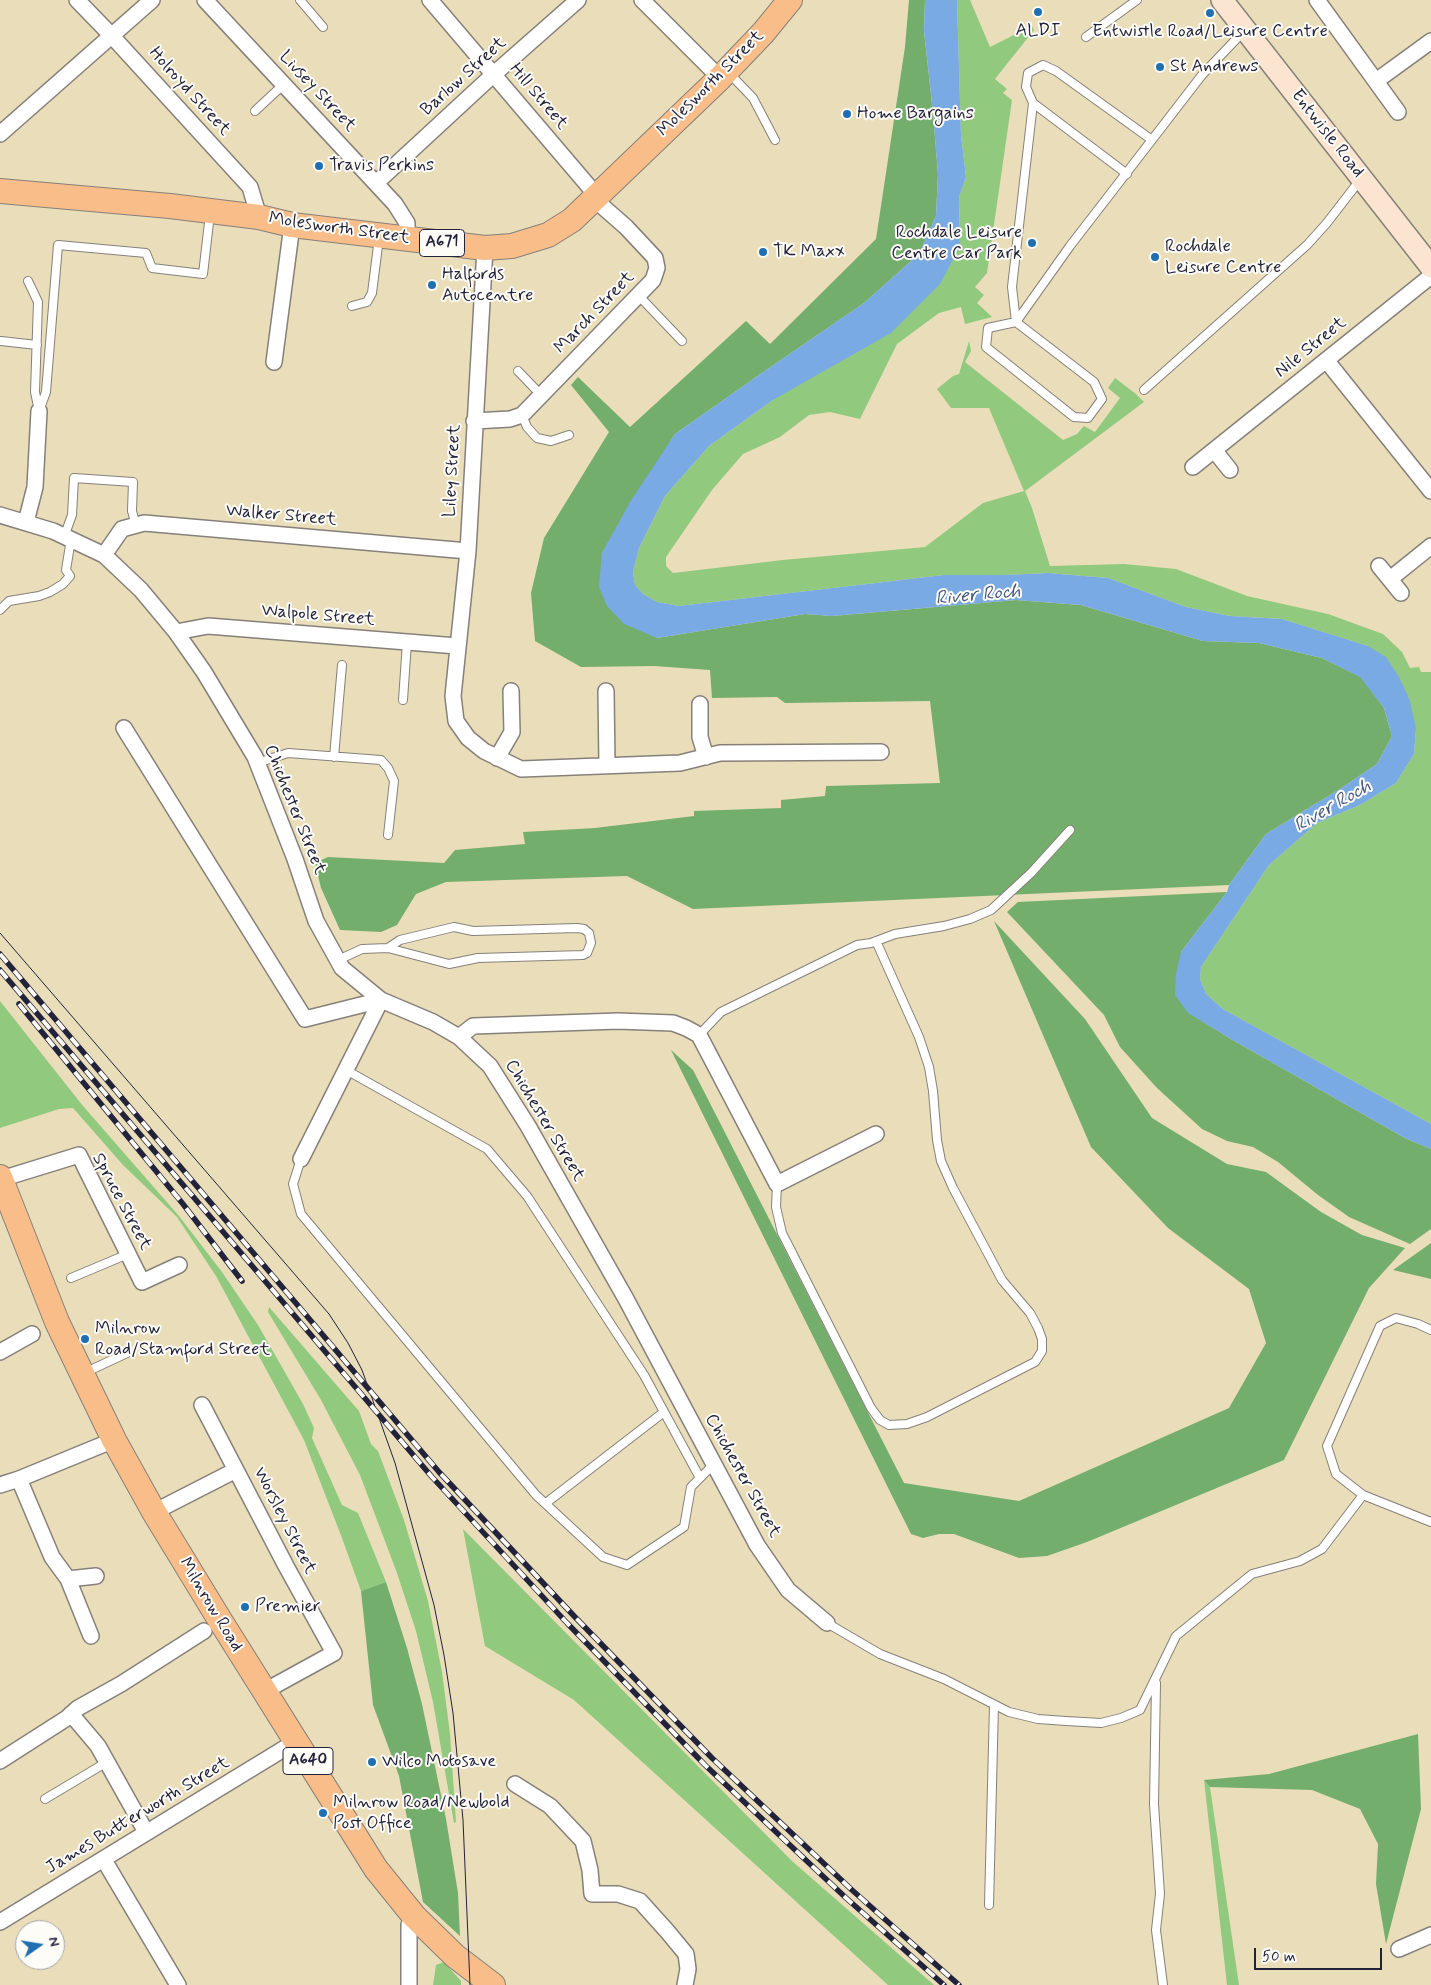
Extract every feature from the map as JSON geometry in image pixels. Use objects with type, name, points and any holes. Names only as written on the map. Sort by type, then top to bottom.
[{"type":"main road","name":"Molesworth Street","points":[[0,191],[170,206],[259,217],[292,225],[485,248],[512,246],[548,235],[572,220],[723,74],[763,33],[790,0]]},
{"type":"main road","name":"Entwisle Road","points":[[1222,0],[1431,267]]},
{"type":"main road","name":"Milnrow Road","points":[[0,1178],[57,1322],[114,1440],[154,1512],[263,1692],[376,1869],[414,1916],[455,1956],[493,1985]]},
{"type":"street","name":"Holroyd Street","points":[[77,0],[250,187],[259,217]]},
{"type":"street","points":[[0,134],[152,0]]},
{"type":"street","name":"Livsey Street","points":[[205,0],[395,204],[406,224],[407,239]]},
{"type":"street","name":"Hill Street","points":[[430,0],[596,197]]},
{"type":"street","name":"Barlow Street","points":[[376,183],[494,74],[578,0]]},
{"type":"street","points":[[642,0],[723,74]]},
{"type":"street","points":[[1317,0],[1398,112]]},
{"type":"street","points":[[1376,82],[1431,41]]},
{"type":"street","name":"March Street","points":[[522,415],[639,296],[656,274],[655,258],[596,197]]},
{"type":"street","points":[[274,362],[292,225]]},
{"type":"street","name":"Liley Street","points":[[485,248],[468,551],[453,696],[456,721],[468,738],[484,751],[521,769],[680,763],[720,753],[881,752]]},
{"type":"street","name":"Nile Street","points":[[1193,467],[1431,276]]},
{"type":"street","points":[[1326,360],[1431,491]]},
{"type":"street","points":[[26,522],[35,487],[39,411]]},
{"type":"street","points":[[474,421],[510,419],[522,415]]},
{"type":"street","points":[[1214,450],[1230,470]]},
{"type":"street","name":"Chichester Street","points":[[0,515],[26,522],[68,538],[104,555],[141,590],[176,632],[204,672],[257,763],[295,859],[316,921],[342,968],[381,1000],[433,1022],[459,1037],[490,1066],[528,1126],[626,1300],[757,1545],[788,1590],[827,1623]]},
{"type":"street","name":"Walker Street","points":[[104,555],[122,529],[144,523],[468,551]]},
{"type":"street","points":[[1390,579],[1431,546]]},
{"type":"street","points":[[1379,566],[1401,593]]},
{"type":"street","name":"Walpole Street","points":[[176,632],[208,626],[457,646]]},
{"type":"street","points":[[497,758],[512,732],[511,691]]},
{"type":"street","points":[[606,691],[607,765]]},
{"type":"street","points":[[700,704],[700,737],[706,757]]},
{"type":"street","points":[[124,728],[305,1019],[381,1000]]},
{"type":"street","points":[[301,1159],[381,1000]]},
{"type":"street","points":[[459,1037],[473,1026],[618,1021],[673,1023],[699,1035],[777,1184],[876,1134]]},
{"type":"street","name":"Spruce Street","points":[[0,1178],[79,1155],[142,1282],[179,1265]]},
{"type":"street","points":[[0,1352],[32,1334]]},
{"type":"street","name":"Worsley Street","points":[[202,1405],[334,1654],[263,1692]]},
{"type":"street","points":[[0,1485],[114,1440]]},
{"type":"street","points":[[154,1512],[236,1470]]},
{"type":"street","points":[[19,1479],[52,1557],[68,1579],[91,1636]]},
{"type":"street","points":[[68,1579],[96,1576]]},
{"type":"street","points":[[0,1761],[78,1708],[121,1684],[204,1631]]},
{"type":"street","points":[[71,1714],[98,1746],[146,1832]]},
{"type":"street","name":"James Butterworth Street","points":[[0,1922],[295,1742]]},
{"type":"street","points":[[515,1784],[550,1806],[583,1841],[590,1870],[592,1894],[618,1894],[640,1901],[667,1931],[686,1954],[688,1969],[685,1985]]},
{"type":"street","points":[[104,1860],[178,1985]]},
{"type":"street","points":[[408,1985],[409,1925],[414,1916]]},
{"type":"street","points":[[1399,1949],[1431,1935]]},
{"type":"lane","points":[[300,0],[323,27]]},
{"type":"lane","points":[[1086,36],[1137,0]]},
{"type":"lane","points":[[1033,103],[1012,287],[1016,322],[1094,382],[1102,399],[1088,418],[1074,417],[986,347],[988,328],[1016,322],[1070,246],[1202,75],[1245,29]]},
{"type":"lane","points":[[1127,174],[1033,103],[1026,87],[1028,73],[1042,66],[1056,70],[1152,140]]},
{"type":"lane","points":[[723,74],[753,98],[775,140]]},
{"type":"lane","points":[[255,111],[284,84]]},
{"type":"lane","points":[[1144,390],[1307,245],[1326,224],[1361,178]]},
{"type":"lane","points":[[39,411],[46,392],[58,245],[146,253],[152,268],[202,274],[210,212]]},
{"type":"lane","points":[[352,306],[367,302],[372,293],[380,236]]},
{"type":"lane","points":[[28,281],[38,302],[35,392],[39,411]]},
{"type":"lane","points":[[639,296],[682,341]]},
{"type":"lane","points":[[1,341],[36,345]]},
{"type":"lane","points":[[518,371],[542,395]]},
{"type":"lane","points":[[522,415],[527,427],[537,438],[551,441],[569,435]]},
{"type":"lane","points":[[0,610],[9,601],[39,596],[50,592],[63,584],[70,576],[66,570],[74,478],[133,482],[132,511],[136,526]]},
{"type":"lane","points":[[403,700],[407,642]]},
{"type":"lane","points":[[334,757],[342,665]]},
{"type":"lane","points":[[257,763],[288,753],[381,760],[388,768],[394,781],[388,835]]},
{"type":"lane","points":[[699,1035],[721,1012],[857,945],[895,934],[953,924],[990,910],[1031,873],[1070,830]]},
{"type":"lane","points":[[338,960],[347,954],[362,949],[388,948],[449,964],[478,958],[583,955],[587,953],[591,943],[589,933],[584,929],[577,928],[472,932],[454,927],[400,940],[388,948]]},
{"type":"lane","points":[[777,1184],[776,1207],[782,1233],[871,1408],[880,1420],[889,1425],[898,1425],[927,1417],[1035,1362],[1042,1351],[1042,1339],[1038,1328],[1030,1313],[1002,1280],[953,1188],[942,1161],[937,1140],[929,1067],[919,1038],[876,941]]},
{"type":"lane","points":[[346,1070],[486,1149],[527,1196],[644,1375],[700,1478]]},
{"type":"lane","points":[[301,1159],[293,1184],[301,1214],[536,1495],[603,1556],[627,1564],[684,1527],[691,1487],[714,1464]]},
{"type":"lane","points":[[71,1278],[128,1254]]},
{"type":"lane","points":[[1431,1330],[1396,1318],[1380,1326],[1327,1446],[1336,1474],[1363,1495],[1431,1522]]},
{"type":"lane","points":[[83,1374],[127,1353]]},
{"type":"lane","points":[[546,1503],[664,1412]]},
{"type":"lane","points":[[827,1623],[880,1654],[944,1679],[1008,1712],[1038,1719],[1101,1723],[1121,1718],[1140,1710],[1176,1636],[1252,1574],[1300,1561],[1322,1549],[1363,1495]]},
{"type":"lane","points":[[1156,1678],[1154,1804],[1160,1894],[1156,1930],[1163,1985]]},
{"type":"lane","points":[[990,1905],[994,1705]]},
{"type":"lane","points":[[45,1799],[107,1762]]},
{"type":"green space","points":[[909,0],[925,0],[924,31],[938,174],[936,216],[919,254],[864,303],[675,434],[602,553],[657,638],[805,614],[832,616],[1016,600],[1081,605],[1203,641],[1259,643],[1322,658],[1361,677],[1384,708],[1392,736],[1377,764],[1266,834],[1229,885],[693,909],[627,876],[446,882],[416,894],[397,925],[381,932],[340,930],[321,888],[315,863],[328,857],[444,863],[455,850],[525,844],[523,832],[595,828],[694,816],[694,811],[781,808],[781,800],[825,796],[826,786],[940,783],[930,701],[785,703],[777,697],[712,698],[710,670],[654,666],[581,667],[535,641],[531,593],[544,538],[609,432],[571,385],[578,377],[630,427],[746,321],[770,344],[876,239],[905,47]]},
{"type":"green space","points":[[957,0],[970,0],[990,47],[1032,26],[1034,30],[995,79],[1007,89],[1003,93],[1012,100],[987,273],[975,287],[984,295],[977,303],[992,317],[965,324],[961,307],[939,313],[897,344],[860,419],[830,412],[809,415],[780,437],[743,454],[712,490],[666,557],[666,566],[673,573],[783,560],[925,547],[983,503],[1024,491],[989,408],[951,408],[937,389],[953,376],[959,374],[969,341],[971,351],[965,362],[1063,440],[1077,434],[1084,426],[1095,432],[1120,398],[1108,388],[1115,378],[1144,402],[1025,491],[1050,566],[1124,564],[1176,569],[1247,596],[1328,614],[1383,634],[1402,652],[1410,668],[1419,667],[1421,672],[1431,672],[1431,1124],[1223,1009],[1206,994],[1200,979],[1201,967],[1269,865],[1317,823],[1360,805],[1396,783],[1414,754],[1416,728],[1368,646],[1282,619],[1230,616],[1186,607],[1108,578],[1048,573],[944,575],[679,606],[657,602],[643,594],[635,585],[633,572],[639,548],[665,496],[709,446],[773,400],[960,246],[959,197],[966,177],[961,135]]},
{"type":"green space","points":[[1227,892],[1181,952],[1189,1013],[1405,1138],[1431,1149],[1431,1229],[1410,1244],[1349,1217],[1318,1195],[1278,1162],[1253,1147],[1227,1141],[1202,1129],[1157,1088],[1120,1047],[1104,1015],[1007,912],[1018,902]]},
{"type":"green space","points":[[994,921],[1085,1019],[1152,1118],[1227,1164],[1266,1172],[1321,1212],[1362,1235],[1405,1248],[1369,1288],[1284,1460],[1087,1542],[1047,1556],[1019,1558],[954,1534],[939,1534],[923,1538],[911,1534],[671,1050],[693,1070],[904,1483],[1019,1501],[1229,1408],[1266,1343],[1249,1289],[1168,1228],[1091,1147]]},
{"type":"green space","points":[[0,1001],[83,1106],[179,1216],[222,1272],[258,1325],[303,1404],[314,1428],[312,1438],[342,1505],[358,1513],[386,1582],[361,1591],[304,1440],[216,1276],[177,1217],[123,1165],[73,1108],[59,1109],[0,1128]]},
{"type":"green space","points":[[1431,1243],[1431,1279],[1393,1270]]},
{"type":"green space","points":[[269,1307],[359,1411],[371,1444],[378,1451],[404,1520],[428,1601],[442,1672],[450,1734],[456,1822],[454,1823],[433,1702],[416,1631],[397,1573],[360,1475],[321,1400],[268,1312]]},
{"type":"green space","points":[[463,1529],[792,1861],[934,1985],[888,1985],[574,1700],[485,1646]]},
{"type":"green space","points":[[386,1582],[422,1704],[446,1819],[458,1893],[460,1936],[423,1902],[399,1776],[373,1705],[361,1591]]},
{"type":"green space","points":[[1418,1734],[1421,1809],[1386,1944],[1376,1884],[1378,1844],[1360,1809],[1312,1790],[1210,1787],[1204,1780],[1269,1774]]},
{"type":"green space","points":[[1204,1780],[1210,1787],[1239,1985],[1227,1985]]},
{"type":"green space","points":[[444,1962],[461,1981],[461,1985],[433,1985],[436,1965]]},
{"type":"water","name":"River Roch","points":[[925,0],[957,0],[961,135],[966,177],[959,197],[960,246],[940,284],[891,333],[773,400],[709,446],[665,496],[639,548],[633,572],[635,585],[643,594],[657,602],[679,606],[944,575],[1048,573],[1108,578],[1186,607],[1230,616],[1282,619],[1368,646],[1386,657],[1399,677],[1410,701],[1416,728],[1414,754],[1396,783],[1360,805],[1317,823],[1269,865],[1201,967],[1200,979],[1206,994],[1223,1009],[1431,1124],[1431,1149],[1405,1138],[1231,1039],[1188,1013],[1175,995],[1176,974],[1181,952],[1227,892],[1229,885],[1266,834],[1377,764],[1392,736],[1384,708],[1360,677],[1322,658],[1259,643],[1203,641],[1081,605],[1016,600],[832,616],[805,614],[657,638],[624,624],[607,606],[599,587],[602,553],[630,502],[675,434],[864,303],[919,254],[936,216],[938,174],[924,31]]},
{"type":"tram line","points":[[0,933],[329,1314],[348,1343],[362,1370],[395,1463],[434,1605],[444,1655],[453,1713],[463,1820],[470,1985]]},
{"type":"railway","points":[[0,954],[439,1472],[574,1616],[712,1758],[852,1890],[959,1985]]},
{"type":"railway","points":[[0,970],[432,1477],[567,1623],[705,1765],[845,1897],[944,1985]]},
{"type":"railway","points":[[19,1004],[183,1204],[242,1281]]},
{"type":"place","name":"ALDI","points":[[1038,12]]},
{"type":"place","name":"Entwistle Road/Leisure Centre","points":[[1210,13]]},
{"type":"place","name":"St Andrews","points":[[1160,67]]},
{"type":"place","name":"Home Bargains","points":[[847,114]]},
{"type":"place","name":"Travis Perkins","points":[[319,166]]},
{"type":"place","name":"Rochdale Leisure Centre Car Park","points":[[1032,243]]},
{"type":"place","name":"TK Maxx","points":[[763,252]]},
{"type":"place","name":"Rochdale Leisure Centre","points":[[1155,257]]},
{"type":"place","name":"Halfords Autocentre","points":[[432,285]]},
{"type":"place","name":"Milnrow Road/Stamford Street","points":[[85,1339]]},
{"type":"place","name":"Premier","points":[[245,1607]]},
{"type":"place","name":"Wilco Motosave","points":[[372,1762]]},
{"type":"place","name":"Milnrow Road/Newbold Post Office","points":[[323,1813]]}]
